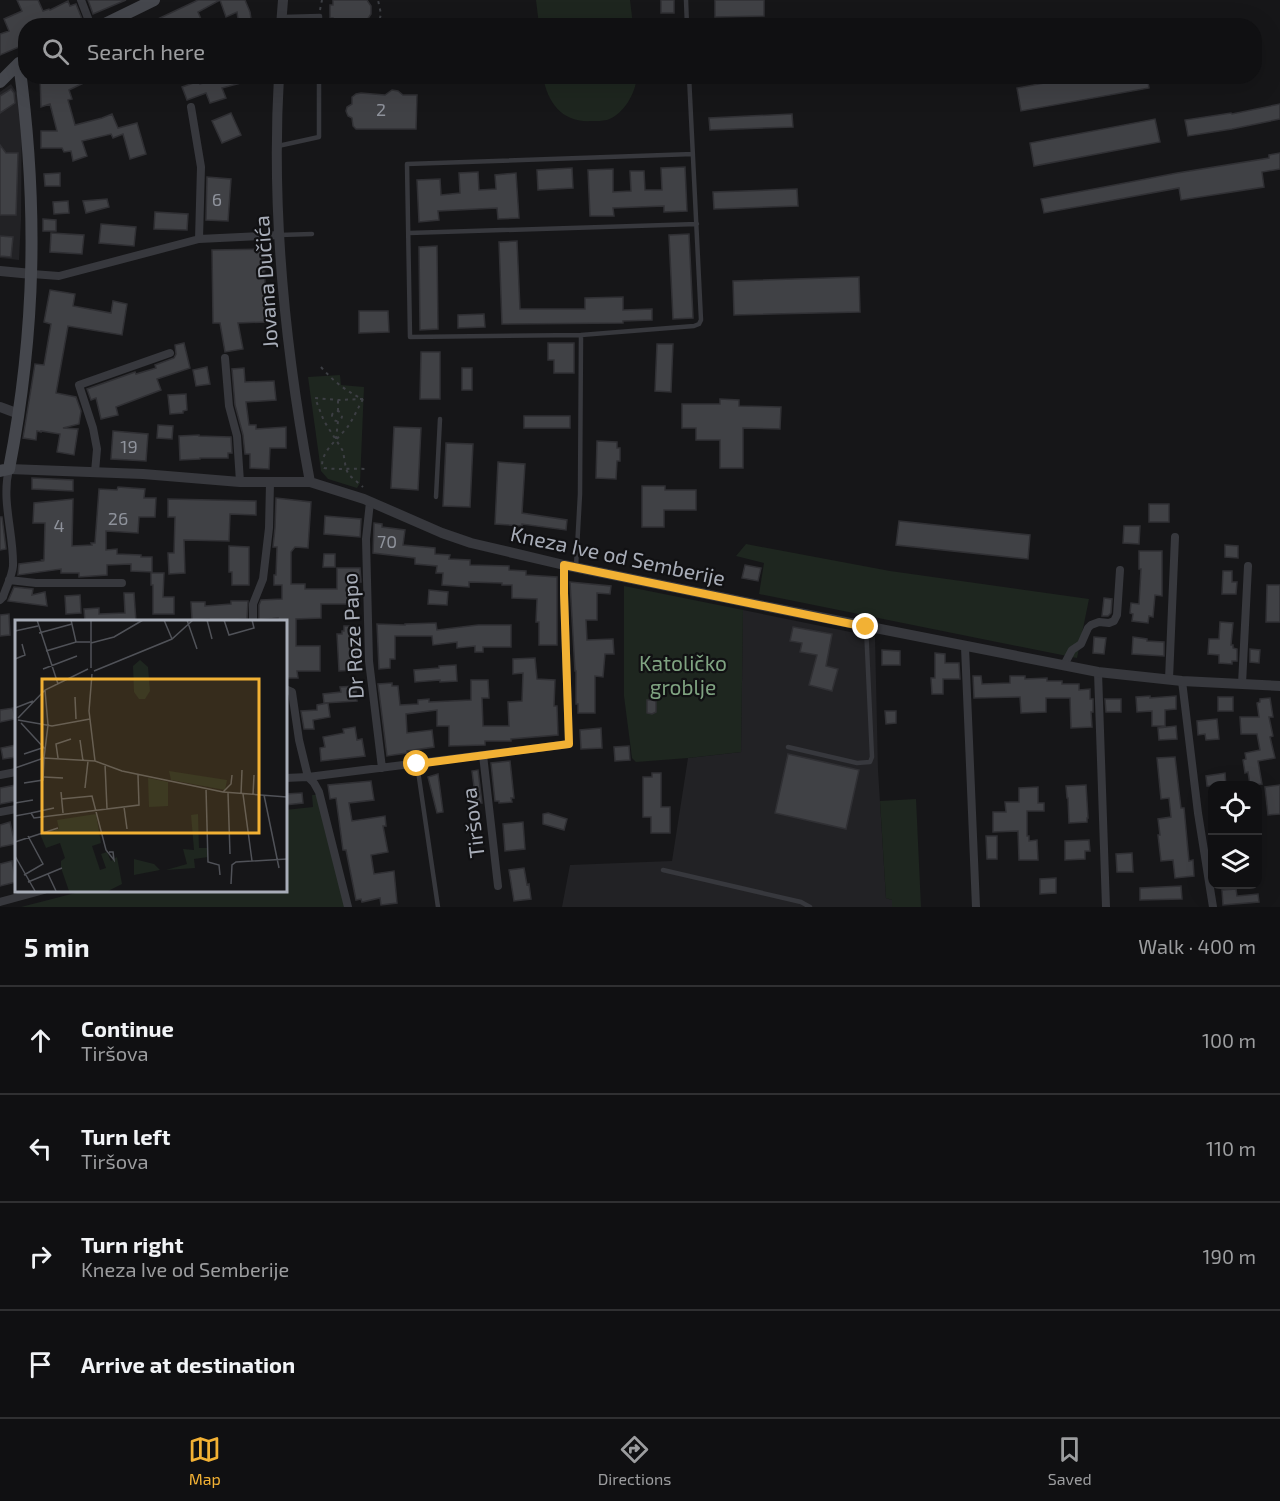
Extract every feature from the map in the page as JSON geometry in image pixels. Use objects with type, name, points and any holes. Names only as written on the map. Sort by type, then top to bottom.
[{"type":"main road","points":[[117,18],[154,0]]},
{"type":"main road","points":[[0,82],[18,66]]},
{"type":"main road","points":[[5,470],[19,414],[28,344],[32,274],[31,179],[24,84]]},
{"type":"street","points":[[81,0],[88,18]]},
{"type":"street","points":[[279,0],[282,18]]},
{"type":"street","points":[[282,18],[283,0]]},
{"type":"street","name":"Jovana Dučića","points":[[279,84],[277,146],[279,235],[288,342],[310,482]]},
{"type":"street","points":[[191,107],[201,167],[199,239]]},
{"type":"street","points":[[0,271],[59,276],[199,239],[279,235]]},
{"type":"street","points":[[95,472],[97,449],[93,428],[79,385],[170,353]]},
{"type":"street","points":[[225,358],[229,406],[237,436],[240,482]]},
{"type":"street","points":[[0,407],[19,414]]},
{"type":"street","points":[[0,600],[13,569],[5,470]]},
{"type":"street","name":"Kneza Ive od Semberije","points":[[5,470],[95,472],[240,482],[310,482],[364,499],[471,543],[570,566],[1098,672],[1182,681],[1280,686]]},
{"type":"street","points":[[253,620],[253,604],[263,579],[270,483]]},
{"type":"street","name":"Dr Roze Papo","points":[[370,502],[366,539],[369,661],[382,768]]},
{"type":"street","points":[[1169,679],[1175,537]]},
{"type":"street","name":"Tiršova","points":[[286,778],[569,744],[564,605],[570,566]]},
{"type":"street","points":[[1242,684],[1248,566]]},
{"type":"street","points":[[1064,665],[1072,650],[1081,644],[1091,625],[1114,621],[1117,615],[1120,570]]},
{"type":"street","points":[[9,580],[36,583],[122,583]]},
{"type":"street","points":[[965,646],[976,907]]},
{"type":"street","points":[[1098,672],[1106,907]]},
{"type":"street","points":[[1182,681],[1198,813],[1213,907]]},
{"type":"street","points":[[286,689],[292,692],[299,741],[308,777],[319,792],[348,907]]},
{"type":"street","name":"Tiršova","points":[[483,755],[498,886]]},
{"type":"street","points":[[0,776],[15,772]]},
{"type":"street","points":[[0,812],[15,808]]},
{"type":"street","points":[[0,902],[40,892]]},
{"type":"lane","points":[[686,0],[687,18]]},
{"type":"lane","points":[[305,18],[320,16],[320,18]]},
{"type":"lane","points":[[277,146],[319,137],[319,84]]},
{"type":"lane","points":[[689,84],[702,321],[699,324],[581,334],[410,337],[407,165],[693,154]]},
{"type":"lane","points":[[409,233],[697,224]]},
{"type":"lane","points":[[279,235],[312,234]]},
{"type":"lane","points":[[570,566],[580,494],[581,334]]},
{"type":"lane","points":[[436,497],[440,419]]},
{"type":"lane","points":[[788,747],[857,763],[870,762],[872,757],[866,627]]},
{"type":"lane","points":[[417,764],[438,907]]},
{"type":"lane","points":[[663,870],[801,902],[810,907]]},
{"type":"path","points":[[378,0],[380,18]]},
{"type":"path","points":[[321,368],[338,385],[363,399]]},
{"type":"path","points":[[363,399],[315,398],[325,423],[343,451],[346,469],[364,488]]},
{"type":"path","points":[[363,399],[349,424],[325,454],[321,466],[366,469]]},
{"type":"path","points":[[336,440],[338,421],[342,418],[342,414],[338,411],[338,400]]},
{"type":"path","points":[[333,419],[333,414],[338,411]]},
{"type":"path","points":[[325,423],[333,419],[338,421]]},
{"type":"shaded area","points":[[11,84],[22,101],[19,260],[0,258],[0,92]]},
{"type":"shaded area","points":[[743,610],[875,637],[878,770],[886,898],[892,900],[892,907],[562,907],[570,865],[672,861],[688,758],[741,752]]},
{"type":"green space","points":[[536,0],[630,0],[632,18],[538,18]]},
{"type":"green space","points":[[544,84],[635,84],[631,96],[619,113],[607,120],[592,121],[573,119],[558,110]]},
{"type":"green space","points":[[340,375],[341,385],[364,387],[360,483],[357,488],[328,479],[321,471],[308,377]]},
{"type":"green space","points":[[746,544],[890,571],[1089,599],[1077,658],[759,594],[764,563],[736,556]]},
{"type":"green space","name":"Katoličko groblje","points":[[624,586],[743,610],[741,752],[636,762],[632,758],[624,696]]},
{"type":"green space","points":[[312,795],[317,795],[346,907],[21,907],[79,892],[286,892],[286,810],[313,807]]},
{"type":"green space","points":[[916,799],[921,907],[892,907],[892,900],[886,898],[880,801]]},
{"type":"building","points":[[17,0],[38,0],[43,11],[68,1],[70,6],[76,4],[82,18],[18,18],[18,47],[0,55],[0,34],[9,31],[4,19],[22,11]]},
{"type":"building","points":[[88,0],[126,0],[93,14]]},
{"type":"building","points":[[198,0],[220,0],[198,12],[201,18],[160,18]]},
{"type":"building","points":[[220,0],[245,0],[251,18],[238,18],[237,12],[226,17]]},
{"type":"building","points":[[333,0],[367,0],[371,6],[371,14],[368,18],[330,18],[330,5],[333,5]]},
{"type":"building","points":[[661,0],[674,0],[674,13],[661,13]]},
{"type":"building","points":[[715,0],[764,0],[764,16],[715,17]]},
{"type":"building","points":[[40,84],[81,84],[69,90],[72,99],[68,100],[75,125],[112,114],[118,128],[137,123],[146,154],[130,159],[123,134],[113,138],[111,134],[82,141],[87,156],[73,161],[71,151],[64,152],[62,148],[41,148],[41,131],[57,131],[50,104],[41,107]]},
{"type":"building","points":[[190,84],[237,84],[222,88],[226,98],[210,103],[206,93],[187,100],[182,87]]},
{"type":"building","points":[[1039,84],[1148,84],[1149,88],[1021,111],[1017,88]]},
{"type":"building","points":[[11,89],[15,103],[0,113],[0,96]]},
{"type":"building","points":[[392,90],[403,95],[417,95],[416,129],[356,129],[353,126],[352,118],[346,111],[347,107],[352,104],[352,97],[361,93],[385,95]]},
{"type":"building","points":[[1280,104],[1280,119],[1188,136],[1185,120],[1232,114]]},
{"type":"building","points":[[231,113],[241,135],[222,143],[212,121]]},
{"type":"building","points":[[792,114],[793,127],[710,130],[709,118]]},
{"type":"building","points":[[1155,119],[1160,142],[1034,166],[1030,143]]},
{"type":"building","points":[[0,145],[6,153],[18,153],[16,215],[0,215]]},
{"type":"building","points":[[1280,153],[1280,169],[1262,172],[1264,187],[1181,200],[1179,188],[1044,213],[1041,199],[1269,158],[1269,155]]},
{"type":"building","points":[[685,167],[687,211],[664,212],[664,206],[613,208],[614,216],[590,216],[588,170],[613,169],[613,192],[631,191],[630,171],[644,171],[645,190],[662,190],[661,168]]},
{"type":"building","points":[[572,168],[573,188],[538,190],[537,170]]},
{"type":"building","points":[[478,172],[479,190],[496,189],[495,175],[516,173],[519,218],[498,219],[497,208],[438,211],[439,220],[419,222],[417,180],[440,179],[441,195],[460,193],[459,173]]},
{"type":"building","points":[[60,173],[60,186],[45,186],[44,174]]},
{"type":"building","points":[[207,177],[231,179],[228,221],[206,220]]},
{"type":"building","points":[[797,189],[798,206],[714,209],[713,192]]},
{"type":"building","points":[[107,199],[109,207],[86,213],[83,201]]},
{"type":"building","points":[[68,201],[69,213],[54,214],[53,202]]},
{"type":"building","points":[[155,212],[188,214],[187,230],[154,229]]},
{"type":"building","points":[[43,219],[56,220],[56,231],[43,231]]},
{"type":"building","points":[[101,224],[136,227],[134,246],[99,243]]},
{"type":"building","points":[[51,233],[84,235],[82,254],[50,252]]},
{"type":"building","points":[[689,234],[693,318],[673,319],[669,235]]},
{"type":"building","points":[[0,236],[13,237],[11,257],[0,256]]},
{"type":"building","points":[[517,241],[520,309],[585,309],[585,298],[623,297],[623,310],[652,309],[652,320],[623,321],[623,323],[502,324],[499,242]]},
{"type":"building","points":[[437,246],[438,329],[420,330],[419,247]]},
{"type":"building","points":[[264,249],[266,322],[238,323],[243,349],[225,352],[220,323],[213,323],[212,250]]},
{"type":"building","points":[[859,277],[860,312],[734,315],[733,281]]},
{"type":"building","points":[[50,290],[75,294],[73,306],[111,313],[113,301],[127,304],[122,335],[68,326],[56,393],[76,397],[81,411],[79,424],[63,428],[78,429],[74,455],[57,452],[60,434],[37,431],[36,440],[23,438],[35,364],[44,365],[51,324],[44,322]]},
{"type":"building","points":[[359,311],[388,311],[389,332],[359,333]]},
{"type":"building","points":[[484,314],[485,327],[458,328],[458,315]]},
{"type":"building","points":[[184,343],[190,368],[157,379],[161,390],[116,407],[118,415],[101,419],[96,398],[91,400],[87,389],[135,372],[136,374],[156,368],[155,365],[174,358],[175,345]]},
{"type":"building","points":[[548,343],[574,343],[574,373],[554,373],[554,360],[548,360]]},
{"type":"building","points":[[657,344],[673,344],[671,392],[655,391]]},
{"type":"building","points":[[421,352],[440,352],[440,399],[420,399]]},
{"type":"building","points":[[207,367],[210,384],[196,386],[193,370]]},
{"type":"building","points":[[244,368],[245,382],[274,381],[276,400],[246,402],[249,425],[256,425],[256,429],[286,427],[286,448],[270,448],[269,469],[250,468],[250,454],[245,454],[243,435],[235,405],[232,369]]},
{"type":"building","points":[[462,368],[472,368],[472,390],[462,390]]},
{"type":"building","points":[[186,394],[187,410],[183,413],[170,414],[168,395]]},
{"type":"building","points":[[720,399],[739,400],[739,406],[781,407],[780,429],[743,428],[743,468],[720,468],[720,440],[696,440],[696,428],[682,428],[682,404],[720,404]]},
{"type":"building","points":[[524,416],[570,416],[570,428],[524,428]]},
{"type":"building","points":[[158,425],[173,426],[172,439],[157,438]]},
{"type":"building","points":[[394,427],[421,428],[418,490],[391,488]]},
{"type":"building","points":[[113,431],[148,434],[146,461],[111,459]]},
{"type":"building","points":[[179,436],[231,437],[232,453],[228,453],[228,458],[180,460]]},
{"type":"building","points":[[597,441],[617,442],[617,448],[620,448],[616,479],[596,478]]},
{"type":"building","points":[[446,443],[473,444],[470,507],[443,506]]},
{"type":"building","points":[[498,462],[525,464],[522,513],[567,520],[566,530],[522,524],[522,526],[495,524]]},
{"type":"building","points":[[32,478],[73,480],[73,491],[32,489]]},
{"type":"building","points":[[642,486],[665,486],[665,490],[696,490],[696,510],[664,510],[664,527],[642,527]]},
{"type":"building","points":[[118,487],[145,489],[144,498],[156,498],[155,517],[139,517],[138,533],[106,531],[106,550],[117,549],[117,554],[152,557],[152,572],[131,571],[131,564],[107,565],[107,575],[79,577],[79,573],[61,573],[61,569],[18,575],[19,564],[44,560],[45,523],[33,523],[34,503],[73,499],[72,546],[92,545],[91,543],[95,543],[99,489],[117,490]]},
{"type":"building","points":[[276,498],[311,502],[308,548],[295,547],[291,552],[291,584],[305,584],[305,589],[337,589],[337,568],[360,568],[361,582],[354,582],[354,598],[348,598],[348,604],[321,604],[321,618],[296,619],[296,646],[320,646],[320,671],[297,671],[298,678],[287,678],[286,620],[278,620],[278,618],[259,620],[261,600],[282,599],[282,585],[274,585],[277,547],[273,547]]},
{"type":"building","points":[[168,499],[256,501],[256,515],[230,514],[229,541],[184,540],[185,573],[169,574],[168,553],[174,553],[175,517],[168,517]]},
{"type":"building","points":[[1149,504],[1169,504],[1169,522],[1149,522]]},
{"type":"building","points":[[325,516],[361,519],[360,537],[324,534]]},
{"type":"building","points":[[0,517],[2,517],[6,549],[0,550]]},
{"type":"building","points":[[899,521],[1030,535],[1028,559],[896,545]]},
{"type":"building","points":[[374,523],[382,524],[382,527],[405,530],[403,545],[435,548],[435,554],[450,555],[449,559],[470,560],[470,565],[509,566],[509,570],[526,571],[526,575],[557,577],[557,645],[539,645],[539,622],[536,622],[537,599],[512,598],[512,585],[502,585],[502,583],[469,582],[469,587],[442,585],[443,573],[436,573],[437,566],[415,564],[415,558],[373,553]]},
{"type":"building","points":[[1124,526],[1140,526],[1139,544],[1123,543]]},
{"type":"building","points":[[1225,545],[1238,546],[1238,558],[1225,557]]},
{"type":"building","points":[[229,546],[249,547],[249,585],[232,585],[232,572],[229,572]]},
{"type":"building","points":[[1139,551],[1162,551],[1162,596],[1155,595],[1153,617],[1149,616],[1148,623],[1132,621],[1133,614],[1130,613],[1131,603],[1139,604],[1141,569],[1139,569]]},
{"type":"building","points":[[324,554],[335,554],[335,567],[323,567]]},
{"type":"building","points":[[745,565],[761,568],[758,581],[742,578]]},
{"type":"building","points":[[1223,571],[1232,571],[1232,582],[1237,582],[1236,594],[1222,594]]},
{"type":"building","points":[[151,573],[164,573],[163,597],[174,597],[174,614],[153,614]]},
{"type":"building","points":[[570,582],[611,586],[610,594],[597,593],[597,620],[586,620],[587,640],[613,639],[614,654],[605,654],[603,677],[595,676],[595,713],[578,713],[578,704],[576,704]]},
{"type":"building","points":[[1267,585],[1280,585],[1280,622],[1266,622]]},
{"type":"building","points":[[14,587],[33,589],[32,595],[45,592],[47,606],[8,601]]},
{"type":"building","points":[[429,590],[448,592],[447,605],[428,604]]},
{"type":"building","points":[[124,593],[134,593],[136,620],[85,620],[84,609],[99,608],[99,614],[125,613]]},
{"type":"building","points":[[80,595],[81,613],[66,614],[65,596]]},
{"type":"building","points":[[1104,598],[1112,599],[1111,613],[1108,616],[1102,616]]},
{"type":"building","points":[[231,601],[248,601],[247,619],[192,620],[191,602],[205,602],[205,606],[231,604]]},
{"type":"building","points":[[9,614],[10,635],[0,636],[0,615]]},
{"type":"building","points":[[1220,622],[1233,623],[1231,645],[1237,649],[1237,661],[1232,661],[1232,664],[1219,663],[1219,655],[1208,654],[1209,639],[1219,639]]},
{"type":"building","points":[[436,623],[437,630],[478,625],[511,625],[511,647],[483,647],[483,652],[475,652],[475,646],[457,648],[457,642],[433,645],[432,636],[395,636],[395,659],[390,659],[390,668],[379,669],[377,624]]},
{"type":"building","points":[[344,626],[357,626],[355,670],[339,671],[337,634],[342,634]]},
{"type":"building","points":[[793,627],[832,634],[826,666],[838,669],[832,691],[809,685],[817,655],[800,652],[802,643],[790,641]]},
{"type":"building","points":[[1094,637],[1106,638],[1104,654],[1093,653]]},
{"type":"building","points":[[1133,637],[1164,642],[1164,656],[1132,654]]},
{"type":"building","points":[[1250,649],[1260,650],[1259,663],[1250,662]]},
{"type":"building","points":[[882,650],[900,651],[900,665],[882,665]]},
{"type":"building","points":[[935,653],[945,654],[945,663],[959,663],[960,679],[943,679],[943,694],[932,694],[931,678],[935,678]]},
{"type":"building","points":[[535,658],[537,679],[555,680],[554,706],[557,706],[558,735],[511,739],[511,741],[485,741],[485,745],[449,746],[449,726],[437,726],[437,710],[406,714],[407,733],[432,730],[434,747],[387,756],[378,684],[392,683],[392,686],[398,686],[400,705],[418,704],[418,700],[429,699],[429,702],[471,700],[471,680],[488,680],[489,698],[482,698],[483,726],[509,726],[508,702],[522,701],[523,673],[513,674],[513,659]]},
{"type":"building","points":[[456,665],[457,681],[415,682],[414,670]]},
{"type":"building","points":[[973,676],[981,676],[982,684],[1010,683],[1010,676],[1025,676],[1025,679],[1047,678],[1047,681],[1062,681],[1062,684],[1079,684],[1079,690],[1090,689],[1090,699],[1093,699],[1092,727],[1071,728],[1070,698],[1046,698],[1046,712],[1021,713],[1020,697],[974,698]]},
{"type":"building","points":[[356,686],[357,701],[324,703],[323,694],[341,692],[340,687]]},
{"type":"building","points":[[1150,696],[1150,698],[1176,696],[1176,709],[1165,710],[1165,726],[1152,726],[1152,711],[1137,712],[1136,697]]},
{"type":"building","points":[[1218,697],[1233,697],[1233,711],[1218,711]]},
{"type":"building","points":[[1270,698],[1273,717],[1269,717],[1273,736],[1270,737],[1275,758],[1258,761],[1261,781],[1249,781],[1248,772],[1245,773],[1243,760],[1246,759],[1245,753],[1260,750],[1257,734],[1241,734],[1240,717],[1259,717],[1257,703],[1260,699]]},
{"type":"building","points":[[1105,699],[1121,699],[1121,712],[1106,712]]},
{"type":"building","points":[[647,700],[656,700],[656,712],[647,713]]},
{"type":"building","points":[[328,703],[330,717],[313,720],[314,729],[304,729],[301,711],[317,710],[317,705]]},
{"type":"building","points":[[13,708],[15,719],[0,722],[0,710]]},
{"type":"building","points":[[885,711],[896,711],[896,723],[886,724]]},
{"type":"building","points":[[1217,719],[1219,739],[1206,740],[1205,734],[1198,735],[1197,721]]},
{"type":"building","points":[[1176,726],[1177,739],[1159,740],[1158,728]]},
{"type":"building","points":[[355,727],[357,740],[362,739],[365,756],[321,761],[320,748],[325,747],[323,737],[344,733],[343,729]]},
{"type":"building","points":[[601,728],[602,748],[581,749],[580,730]]},
{"type":"building","points":[[15,745],[15,757],[3,759],[1,748]]},
{"type":"building","points":[[629,746],[630,760],[615,761],[614,747]]},
{"type":"building","points":[[788,754],[859,770],[846,829],[775,813]]},
{"type":"building","points":[[1175,757],[1181,808],[1184,808],[1189,861],[1193,860],[1194,876],[1175,878],[1173,860],[1161,861],[1158,819],[1171,817],[1169,798],[1161,799],[1157,758]]},
{"type":"building","points":[[510,761],[514,798],[511,798],[512,802],[499,803],[495,801],[491,763]]},
{"type":"building","points":[[478,770],[482,803],[476,803],[472,771]]},
{"type":"building","points":[[652,773],[661,773],[661,807],[670,807],[670,833],[651,833],[651,817],[643,817],[643,777],[652,777]]},
{"type":"building","points":[[1225,773],[1226,781],[1208,781],[1207,786],[1206,776]]},
{"type":"building","points":[[438,774],[443,812],[437,813],[428,777]]},
{"type":"building","points":[[371,781],[374,800],[349,803],[352,821],[385,816],[386,826],[383,826],[388,852],[371,855],[374,874],[394,871],[397,903],[381,905],[380,898],[362,902],[361,899],[356,900],[346,850],[343,850],[336,798],[330,799],[328,785]]},
{"type":"building","points":[[15,785],[15,801],[0,804],[0,788]]},
{"type":"building","points":[[1086,785],[1087,822],[1069,823],[1066,786]]},
{"type":"building","points":[[1280,785],[1280,814],[1268,815],[1265,787]]},
{"type":"building","points":[[1038,787],[1038,803],[1044,803],[1044,811],[1027,811],[1027,836],[1029,836],[1029,841],[1037,840],[1038,860],[1019,860],[1018,831],[993,832],[993,812],[1006,812],[1005,802],[1019,802],[1019,788]]},
{"type":"building","points":[[302,793],[303,803],[286,805],[286,794]]},
{"type":"building","points":[[548,813],[567,819],[564,830],[543,824],[543,814]]},
{"type":"building","points":[[10,822],[15,844],[0,847],[0,825]]},
{"type":"building","points":[[523,822],[525,849],[505,851],[503,824]]},
{"type":"building","points":[[986,836],[997,836],[997,859],[987,859]]},
{"type":"building","points":[[1089,840],[1090,851],[1085,851],[1085,859],[1065,860],[1065,841]]},
{"type":"building","points":[[1132,853],[1133,872],[1117,872],[1116,854]]},
{"type":"building","points":[[12,861],[15,882],[0,886],[0,864]]},
{"type":"building","points":[[524,868],[531,899],[514,901],[509,870]]},
{"type":"building","points":[[1056,878],[1056,893],[1040,894],[1040,879]]},
{"type":"building","points":[[1181,886],[1182,899],[1140,900],[1140,888]]},
{"type":"building","points":[[1236,889],[1237,896],[1258,894],[1259,902],[1223,905],[1222,890]]},
{"type":"route","points":[[417,764],[569,744],[564,565],[866,627]]}]
